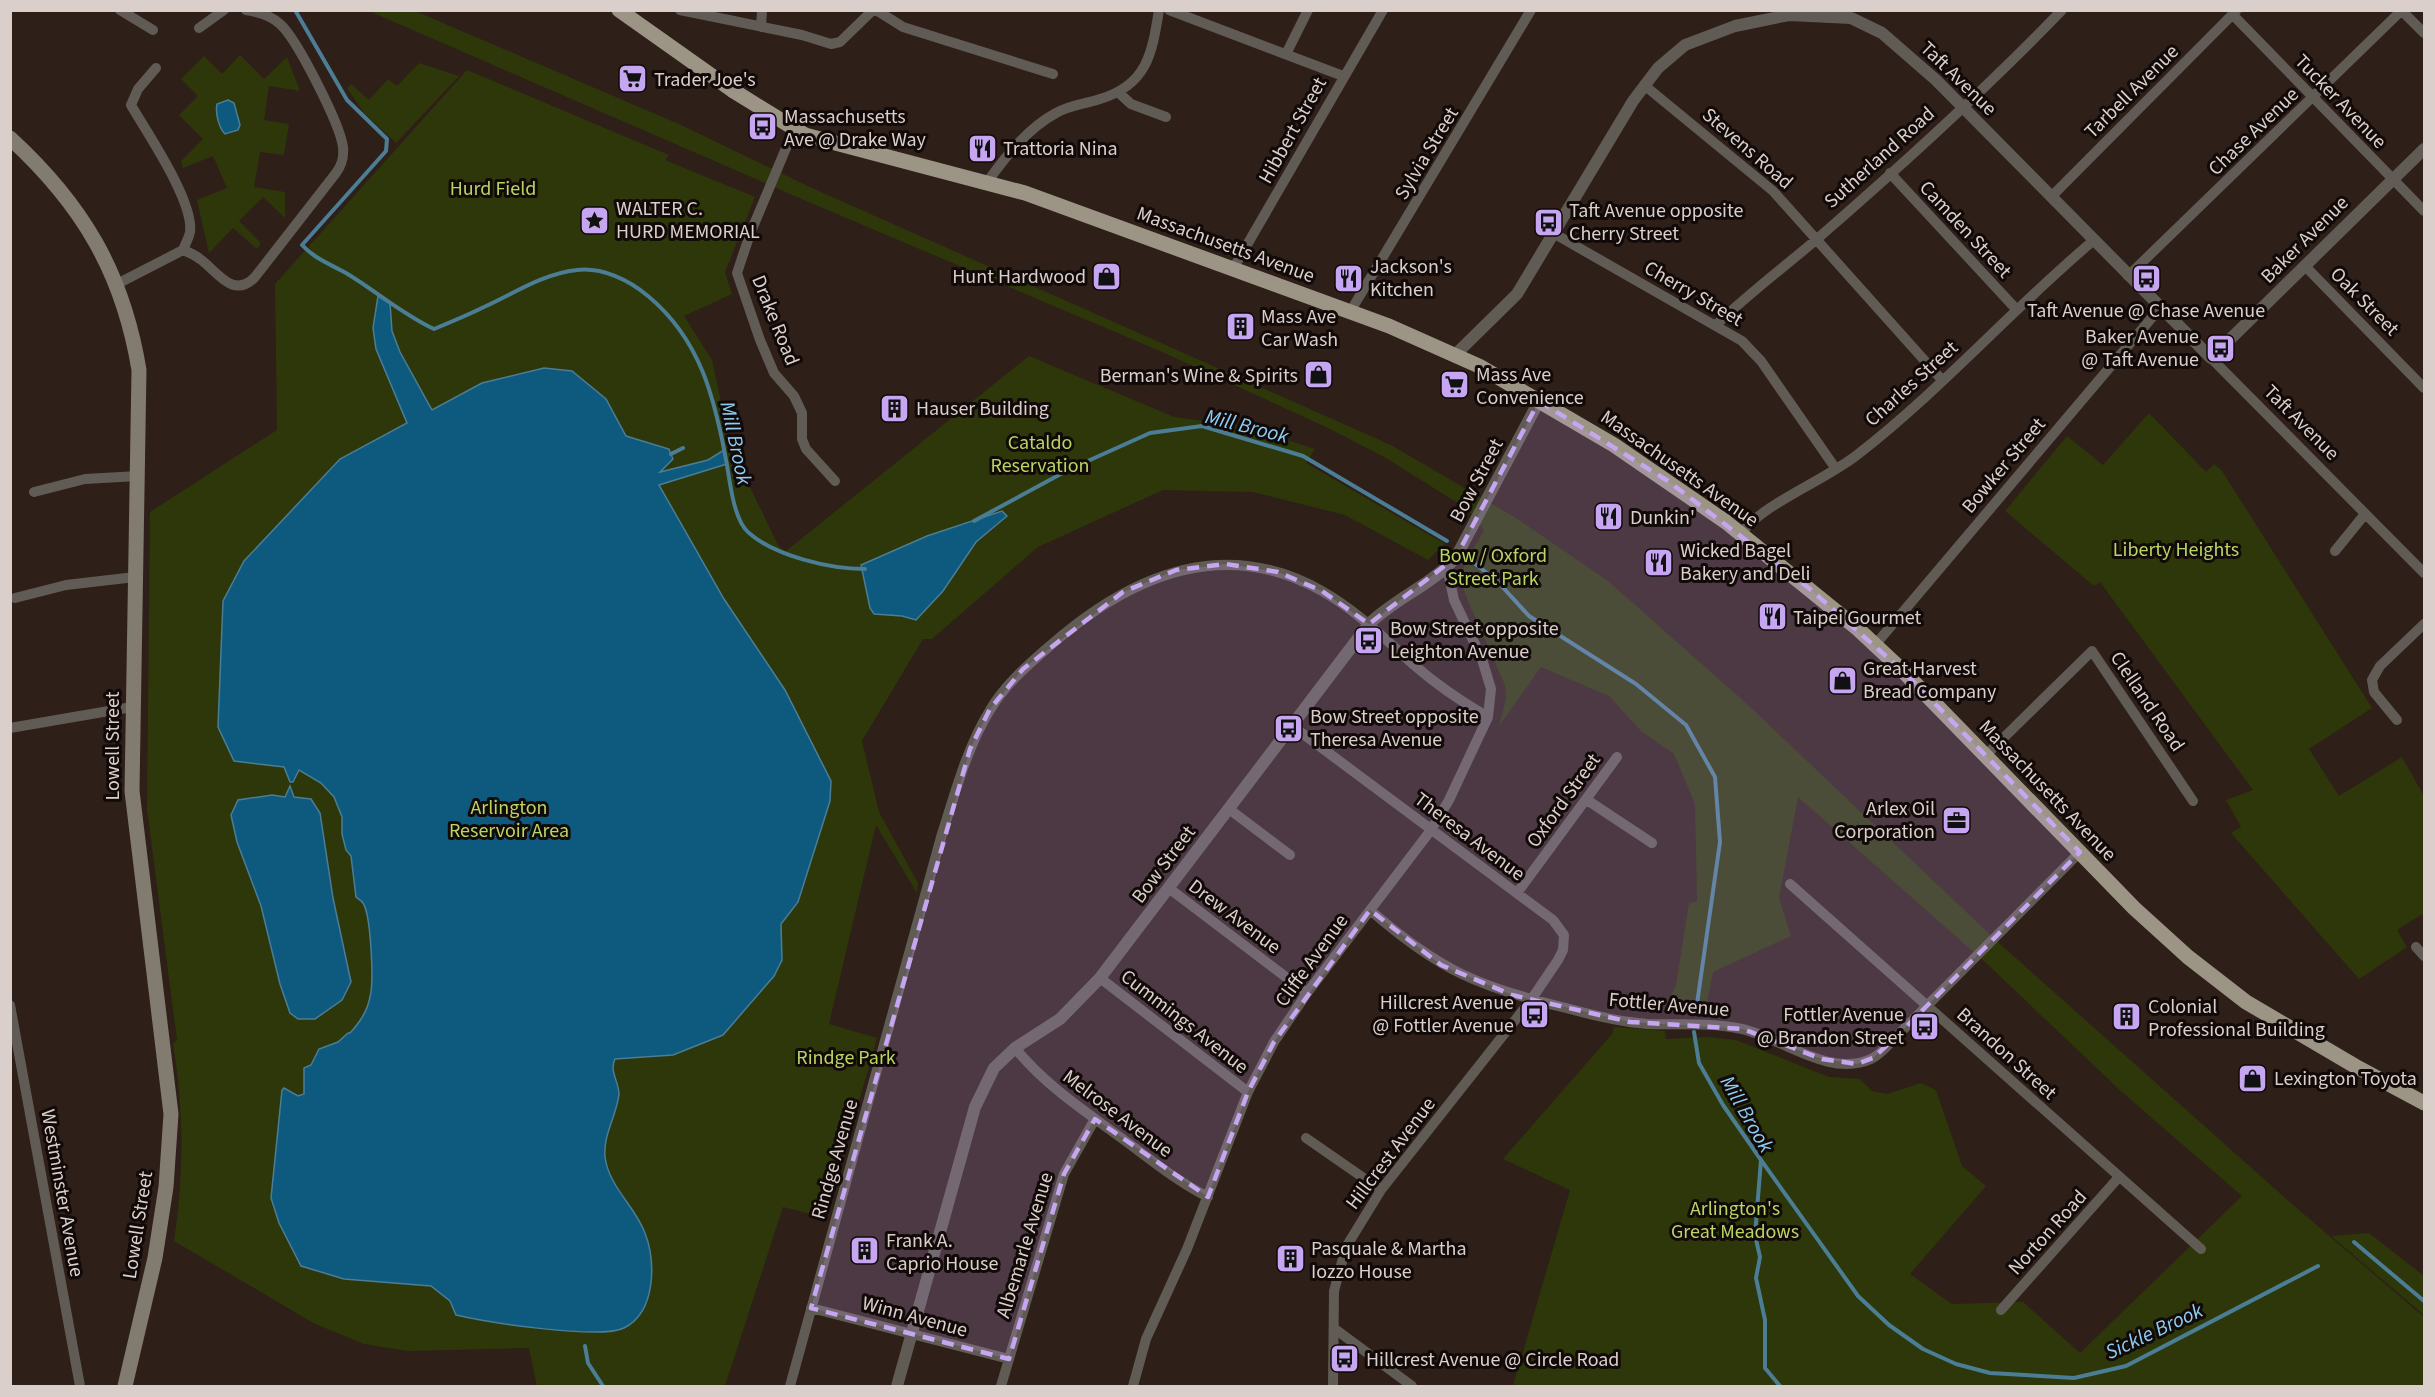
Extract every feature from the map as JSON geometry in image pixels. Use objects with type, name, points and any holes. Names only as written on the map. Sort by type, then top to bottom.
[{"type":"main road","name":"Massachusetts Avenue","points":[[619,10],[794,129],[823,142],[988,181],[1350,312],[1456,354],[1637,460],[1740,534],[1810,589],[1875,645],[2163,935],[2246,1002],[2424,1103]]},
{"type":"main road","name":"Lowell Street","points":[[10,138],[66,195],[94,236],[117,284],[130,322],[139,370],[132,707],[134,812],[171,1114],[166,1187],[155,1258],[125,1386]]},
{"type":"street","points":[[120,10],[153,30]]},
{"type":"street","points":[[199,28],[224,10]]},
{"type":"street","points":[[183,250],[200,258],[227,283],[236,286],[249,283],[336,173],[343,159],[343,145],[337,127],[291,38],[276,20],[246,10]]},
{"type":"street","points":[[680,10],[802,35],[831,45],[840,42],[874,10],[903,27],[1053,74]]},
{"type":"street","points":[[761,27],[762,10]]},
{"type":"street","points":[[988,181],[1006,157],[1049,117],[1067,108],[1118,92],[1129,86],[1150,57],[1159,10]]},
{"type":"street","points":[[1169,10],[1343,76]]},
{"type":"street","points":[[1286,54],[1308,10]]},
{"type":"street","name":"Hibbert Street","points":[[1233,269],[1383,10]]},
{"type":"street","name":"Sylvia Street","points":[[1350,312],[1531,10]]},
{"type":"street","name":"Sutherland Road","points":[[1716,325],[1769,276],[1817,239],[1890,173],[2062,10]]},
{"type":"street","points":[[2402,11],[2424,33]]},
{"type":"street","name":"Chase Avenue","points":[[2128,276],[2402,11]]},
{"type":"street","name":"Taft Avenue","points":[[1456,354],[1517,294],[1644,85],[1658,68],[1685,45],[1735,26],[1789,13],[1851,18],[1882,33],[1962,107],[2424,573]]},
{"type":"street","name":"Tucker Avenue","points":[[2235,13],[2313,98],[2424,211]]},
{"type":"street","name":"Tarbell Avenue","points":[[2051,197],[2235,13]]},
{"type":"street","points":[[117,284],[183,250],[190,234],[190,224],[182,200],[131,105],[138,88],[156,68]]},
{"type":"street","name":"Stevens Road","points":[[1644,85],[1773,190],[1942,380]]},
{"type":"street","points":[[1118,92],[1131,104],[1166,117]]},
{"type":"street","name":"Drake Road","points":[[794,129],[738,263],[738,281],[774,373],[794,396],[802,413],[802,440],[806,449],[835,481]]},
{"type":"street","name":"Baker Avenue","points":[[2211,358],[2424,149]]},
{"type":"street","name":"Camden Street","points":[[1890,173],[2016,309]]},
{"type":"street","name":"Cherry Street","points":[[1553,233],[1716,325],[1751,350],[1836,469]]},
{"type":"street","name":"Charles Street","points":[[1740,534],[1753,518],[1856,456],[2094,240]]},
{"type":"street","name":"Oak Street","points":[[2305,266],[2424,388]]},
{"type":"street","name":"Bowker Street","points":[[1875,645],[2160,308]]},
{"type":"street","name":"Bow Street","points":[[897,1386],[975,1107],[994,1068],[1015,1048],[1060,1019],[1100,978],[1170,889],[1228,808],[1369,624],[1391,604],[1447,567],[1471,532],[1539,401]]},
{"type":"street","points":[[34,492],[85,479],[138,477]]},
{"type":"street","points":[[2335,551],[2366,514]]},
{"type":"street","name":"Rindge Avenue","points":[[790,1386],[942,837],[970,749],[990,708],[1023,669],[1068,630],[1123,592],[1176,570],[1226,564],[1278,572],[1322,591],[1369,624],[1458,700],[1488,717]]},
{"type":"street","name":"Cliffe Avenue","points":[[1133,1386],[1146,1339],[1208,1197],[1248,1092],[1274,1042],[1307,993],[1431,830],[1449,800],[1488,717],[1491,689],[1482,659],[1454,600],[1447,567]]},
{"type":"street","points":[[15,598],[66,585],[135,576]]},
{"type":"street","points":[[2397,720],[2374,692],[2372,680],[2380,666],[2424,624]]},
{"type":"street","name":"Clelland Road","points":[[1985,756],[2092,651],[2193,801]]},
{"type":"street","points":[[10,728],[132,707]]},
{"type":"street","name":"Theresa Avenue","points":[[1291,725],[1553,920],[1564,936],[1564,944],[1558,960],[1531,1000]]},
{"type":"street","name":"Oxford Street","points":[[1517,893],[1617,757]]},
{"type":"street","points":[[1587,800],[1652,843]]},
{"type":"street","points":[[1228,808],[1290,855]]},
{"type":"street","name":"Fottler Avenue","points":[[1370,910],[1406,941],[1441,965],[1475,982],[1531,1000],[1630,1022],[1710,1023],[1743,1029],[1844,1065],[1873,1058],[2080,852]]},
{"type":"street","name":"Brandon Street","points":[[1790,884],[2201,1249]]},
{"type":"street","name":"Drew Avenue","points":[[1170,889],[1307,993]]},
{"type":"street","points":[[2416,946],[2424,956]]},
{"type":"street","name":"Cummings Avenue","points":[[1100,978],[1248,1092]]},
{"type":"street","name":"Hillcrest Avenue","points":[[1333,1386],[1334,1291],[1340,1262],[1353,1232],[1381,1190],[1531,1000]]},
{"type":"street","name":"Westminster Avenue","points":[[10,1005],[80,1386]]},
{"type":"street","name":"Melrose Avenue","points":[[1015,1048],[1032,1069],[1095,1119],[1182,1182],[1208,1197]]},
{"type":"street","name":"Albemarle Avenue","points":[[1001,1386],[1064,1174],[1095,1119]]},
{"type":"street","points":[[1306,1138],[1381,1190]]},
{"type":"street","name":"Norton Road","points":[[2001,1310],[2119,1177]]},
{"type":"street","name":"Winn Avenue","points":[[811,1308],[1009,1359]]},
{"type":"street","points":[[1335,1329],[1412,1386]]},
{"type":"highlighted area","points":[[1539,401],[1668,481],[1810,589],[1904,672],[2080,852],[1895,1038],[1873,1058],[1857,1064],[1822,1059],[1743,1029],[1630,1022],[1512,995],[1441,965],[1370,910],[1274,1042],[1248,1092],[1208,1197],[1095,1119],[1064,1174],[1009,1359],[811,1308],[970,749],[990,709],[1023,669],[1123,592],[1176,570],[1226,564],[1278,572],[1322,591],[1369,624],[1456,557]]},
{"type":"green space","name":"Arlington's Great Meadows","points":[[369,11],[415,11],[681,125],[812,188],[1391,445],[1516,518],[1608,581],[1747,704],[2000,944],[2292,1204],[2424,1317],[2424,1386],[1513,1386],[1570,1190],[1503,1159],[1612,1034],[1614,1027],[1665,1031],[1666,1039],[1708,1037],[1736,1040],[1829,1077],[1860,1079],[1872,1091],[1887,1094],[1921,1083],[1936,1090],[1962,1166],[1986,1186],[1910,1274],[1952,1304],[2023,1302],[2080,1353],[2242,1196],[2123,1093],[1986,963],[1798,797],[1779,898],[1791,936],[1713,972],[1706,1008],[1664,1010],[1676,985],[1689,903],[1697,901],[1695,804],[1674,754],[1642,732],[1609,696],[1541,667],[1499,726],[1506,699],[1505,685],[1465,594],[1461,579],[1465,564],[1484,530],[1467,509],[1386,458],[1328,428],[1160,351],[811,203]]},
{"type":"green space","points":[[240,55],[264,79],[287,57],[300,91],[269,86],[264,120],[289,124],[284,155],[260,152],[254,187],[285,192],[285,218],[263,197],[239,221],[261,243],[257,249],[233,228],[209,253],[197,200],[227,188],[213,156],[183,168],[181,161],[203,139],[179,115],[198,96],[181,79],[204,56],[222,74]]},
{"type":"green space","points":[[419,63],[459,76],[396,143],[364,113],[347,88],[351,84],[369,100],[388,79],[397,86]]},
{"type":"green space","name":"Arlington Reservoir Area","points":[[467,70],[669,155],[665,160],[755,197],[725,272],[732,294],[684,316],[712,360],[731,448],[779,547],[786,551],[1029,356],[1174,417],[1244,426],[1315,449],[1306,463],[1445,544],[1428,560],[1345,515],[1253,492],[1163,490],[1038,547],[932,639],[923,639],[862,741],[879,812],[918,883],[917,893],[876,825],[829,1024],[877,1038],[826,1218],[783,1207],[725,1386],[537,1386],[529,1348],[408,1351],[364,1344],[315,1324],[174,1241],[181,1167],[181,1118],[173,1044],[177,1040],[147,809],[150,512],[277,430],[275,284]]},
{"type":"green space","name":"Liberty Heights","points":[[2149,413],[2206,472],[2214,464],[2222,471],[2372,708],[2309,749],[2339,796],[2402,757],[2424,796],[2424,913],[2397,930],[2407,947],[2359,979],[2231,833],[2241,827],[2226,800],[2253,790],[2100,582],[2094,586],[2005,511],[2067,436],[2103,465]]},
{"type":"green space","points":[[2369,1233],[2424,1276],[2424,1315],[2331,1236]]},
{"type":"water","points":[[228,100],[234,103],[240,125],[238,130],[225,134],[219,124],[217,104]]},
{"type":"water","points":[[378,296],[390,303],[392,331],[400,352],[432,410],[482,383],[544,368],[572,371],[606,399],[626,436],[669,449],[673,459],[660,472],[708,460],[724,450],[727,464],[659,485],[724,599],[785,690],[831,781],[830,801],[798,902],[781,924],[782,960],[774,976],[723,1035],[673,1055],[615,1059],[613,1063],[619,1094],[606,1140],[607,1168],[641,1223],[649,1245],[652,1272],[648,1299],[635,1321],[624,1328],[611,1331],[568,1331],[491,1322],[456,1315],[450,1301],[431,1286],[344,1279],[301,1266],[279,1223],[271,1198],[282,1090],[284,1088],[298,1096],[304,1094],[304,1068],[311,1065],[319,1049],[338,1042],[350,1033],[363,1016],[371,989],[371,949],[366,910],[363,903],[356,897],[351,856],[346,850],[342,834],[342,817],[334,797],[321,783],[299,770],[293,782],[290,782],[284,767],[234,761],[218,727],[223,601],[244,561],[340,459],[407,423],[376,349],[373,328]]},
{"type":"water","points":[[1002,511],[1007,516],[976,542],[943,591],[916,620],[902,616],[874,614],[870,608],[861,565],[927,536]]},
{"type":"water","points":[[290,786],[294,797],[311,799],[320,813],[333,898],[351,982],[342,1000],[315,1019],[298,1019],[290,1013],[280,984],[261,906],[237,842],[231,815],[238,800],[272,795],[285,797]]},
{"type":"waterway","name":"Mill Brook","points":[[295,10],[347,100],[387,139],[386,151],[302,245],[307,250],[434,329],[540,280],[564,272],[596,271],[615,276],[632,285],[666,313],[693,351],[703,372],[717,417],[736,511],[744,527],[760,541],[804,560],[836,567],[865,569]]},
{"type":"waterway","name":"Mill Brook","points":[[974,521],[1070,469],[1150,433],[1202,426],[1303,456],[1447,541]]},
{"type":"waterway","points":[[671,454],[683,448]]},
{"type":"waterway","points":[[1473,562],[1498,582],[1529,616],[1636,684],[1686,725],[1715,777],[1720,842],[1696,1011]]},
{"type":"waterway","name":"Mill Brook","points":[[1694,1032],[1699,1063],[1723,1105],[1761,1160],[1755,1235],[1760,1257],[1756,1278],[1765,1320],[1765,1368],[1780,1386]]},
{"type":"waterway","name":"Sickle Brook","points":[[1761,1160],[1858,1296],[1889,1325],[1923,1349],[1956,1364],[1990,1373],[2074,1378],[2126,1366],[2318,1266]]},
{"type":"waterway","name":"Sickle Brook","points":[[2354,1242],[2424,1301]]},
{"type":"waterway","points":[[585,1346],[588,1363],[603,1386]]},
{"type":"place","name":"Trader Joe's","points":[[633,79]]},
{"type":"place","name":"Massachusetts Ave @ Drake Way","points":[[763,127]]},
{"type":"place","name":"Trattoria Nina","points":[[982,148]]},
{"type":"place","name":"WALTER C. HURD MEMORIAL","points":[[595,220]]},
{"type":"place","name":"Taft Avenue opposite Cherry Street","points":[[1548,222]]},
{"type":"place","name":"Hunt Hardwood","points":[[1107,276]]},
{"type":"place","name":"Jackson's Kitchen","points":[[1349,278]]},
{"type":"place","name":"Taft Avenue @ Chase Avenue","points":[[2146,279]]},
{"type":"place","name":"Mass Ave Car Wash","points":[[1240,327]]},
{"type":"place","name":"Baker Avenue @ Taft Avenue","points":[[2220,348]]},
{"type":"place","name":"Berman's Wine & Spirits","points":[[1319,375]]},
{"type":"place","name":"Mass Ave Convenience","points":[[1455,385]]},
{"type":"place","name":"Hauser Building","points":[[895,408]]},
{"type":"place","name":"Dunkin'","points":[[1609,517]]},
{"type":"place","name":"Wicked Bagel Bakery and Deli","points":[[1659,562]]},
{"type":"place","name":"Taipei Gourmet","points":[[1772,617]]},
{"type":"place","name":"Bow Street opposite Leighton Avenue","points":[[1369,640]]},
{"type":"place","name":"Great Harvest Bread Company","points":[[1842,680]]},
{"type":"place","name":"Bow Street opposite Theresa Avenue","points":[[1289,728]]},
{"type":"place","name":"Arlex Oil Corporation","points":[[1956,820]]},
{"type":"place","name":"Hillcrest Avenue @ Fottler Avenue","points":[[1535,1014]]},
{"type":"place","name":"Colonial Professional Building","points":[[2127,1017]]},
{"type":"place","name":"Fottler Avenue @ Brandon Street","points":[[1925,1026]]},
{"type":"place","name":"Lexington Toyota","points":[[2253,1078]]},
{"type":"place","name":"Frank A. Caprio House","points":[[865,1251]]},
{"type":"place","name":"Pasquale & Martha Iozzo House","points":[[1290,1259]]},
{"type":"place","name":"Hillcrest Avenue @ Circle Road","points":[[1345,1359]]},
{"type":"park label","name":"Hurd Field","points":[[493,188]]},
{"type":"park label","name":"Cataldo Reservation","points":[[1040,454]]},
{"type":"park label","name":"Bow / Oxford Street Park","points":[[1493,566]]},
{"type":"park label","name":"Rindge Park","points":[[846,1057]]}]
